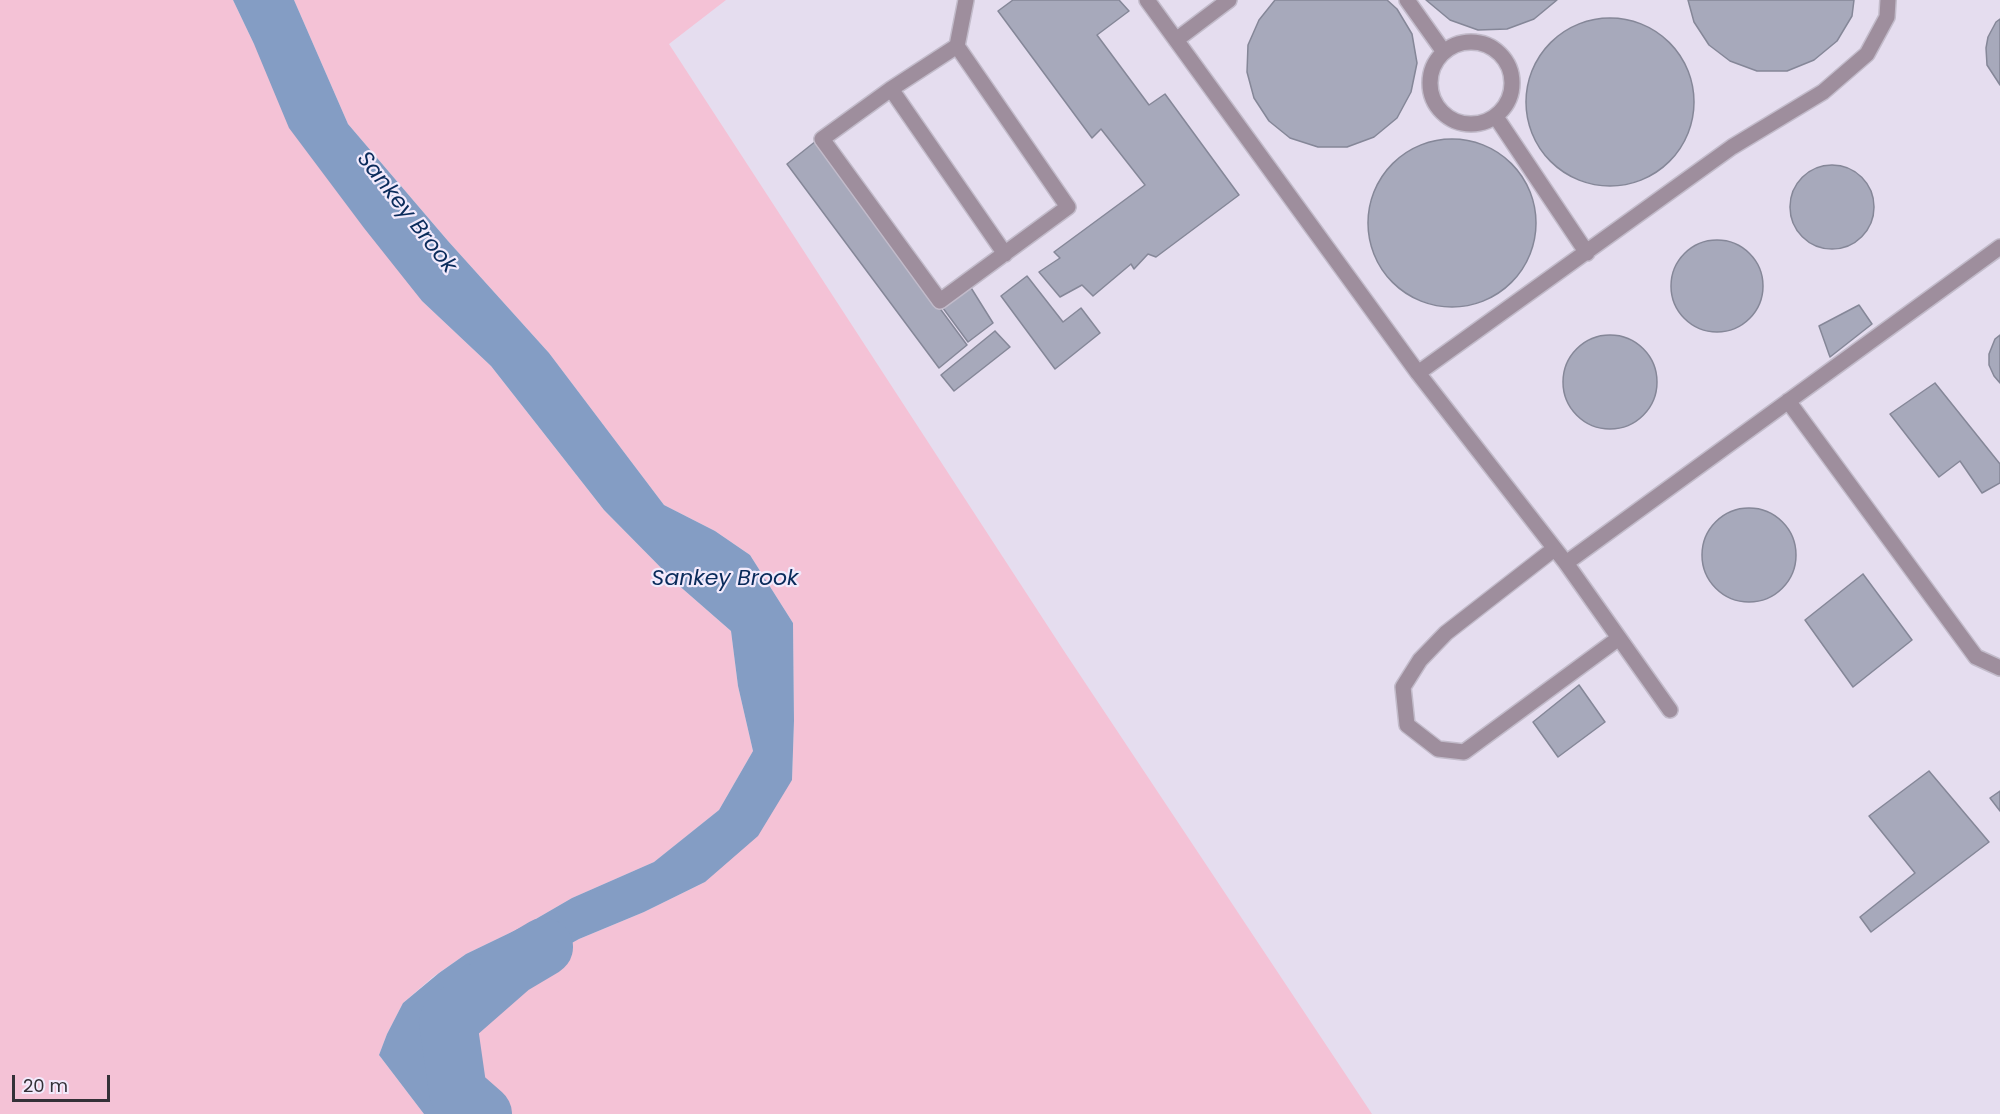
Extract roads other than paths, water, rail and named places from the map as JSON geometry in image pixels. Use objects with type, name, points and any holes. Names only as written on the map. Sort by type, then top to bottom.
[{"type":"lane","points":[[957,46],[891,89],[822,139],[940,301],[1068,207],[957,46],[966,0]]},
{"type":"lane","points":[[1147,0],[1418,373],[1566,563],[1670,710]]},
{"type":"lane","points":[[1176,40],[1228,0]]},
{"type":"lane","points":[[1407,0],[1444,52]]},
{"type":"lane","points":[[1418,373],[1732,147],[1823,92],[1867,54],[1887,17],[1888,0]]},
{"type":"lane","points":[[1468,41],[1488,45],[1504,57],[1513,81],[1512,95],[1506,107],[1496,117],[1483,123],[1469,125],[1456,122],[1443,114],[1430,91],[1430,76],[1434,63],[1444,52],[1468,41]]},
{"type":"lane","points":[[891,89],[1005,254]]},
{"type":"lane","points":[[1496,117],[1587,253]]},
{"type":"lane","points":[[1566,563],[2000,247]]},
{"type":"lane","points":[[1788,401],[1976,657],[2000,668]]},
{"type":"lane","points":[[1554,549],[1446,633],[1420,660],[1403,687],[1407,725],[1438,748],[1464,752],[1619,638]]},
{"type":"water","name":"Sankey Brook","points":[[233,0],[294,0],[348,124],[448,241],[549,353],[664,505],[715,531],[750,555],[793,623],[792,780],[758,836],[705,882],[644,912],[579,939],[470,1000],[443,1043],[467,1099],[482,1114],[424,1114],[379,1055],[387,1034],[403,1003],[466,954],[522,927],[572,898],[654,862],[719,810],[753,751],[738,686],[731,631],[676,583],[604,510],[491,366],[422,301],[364,228],[289,128]]},
{"type":"waterway","name":"Sankey Brook","points":[[483,1114],[458,1092],[448,1022],[512,966],[544,947]]}]
